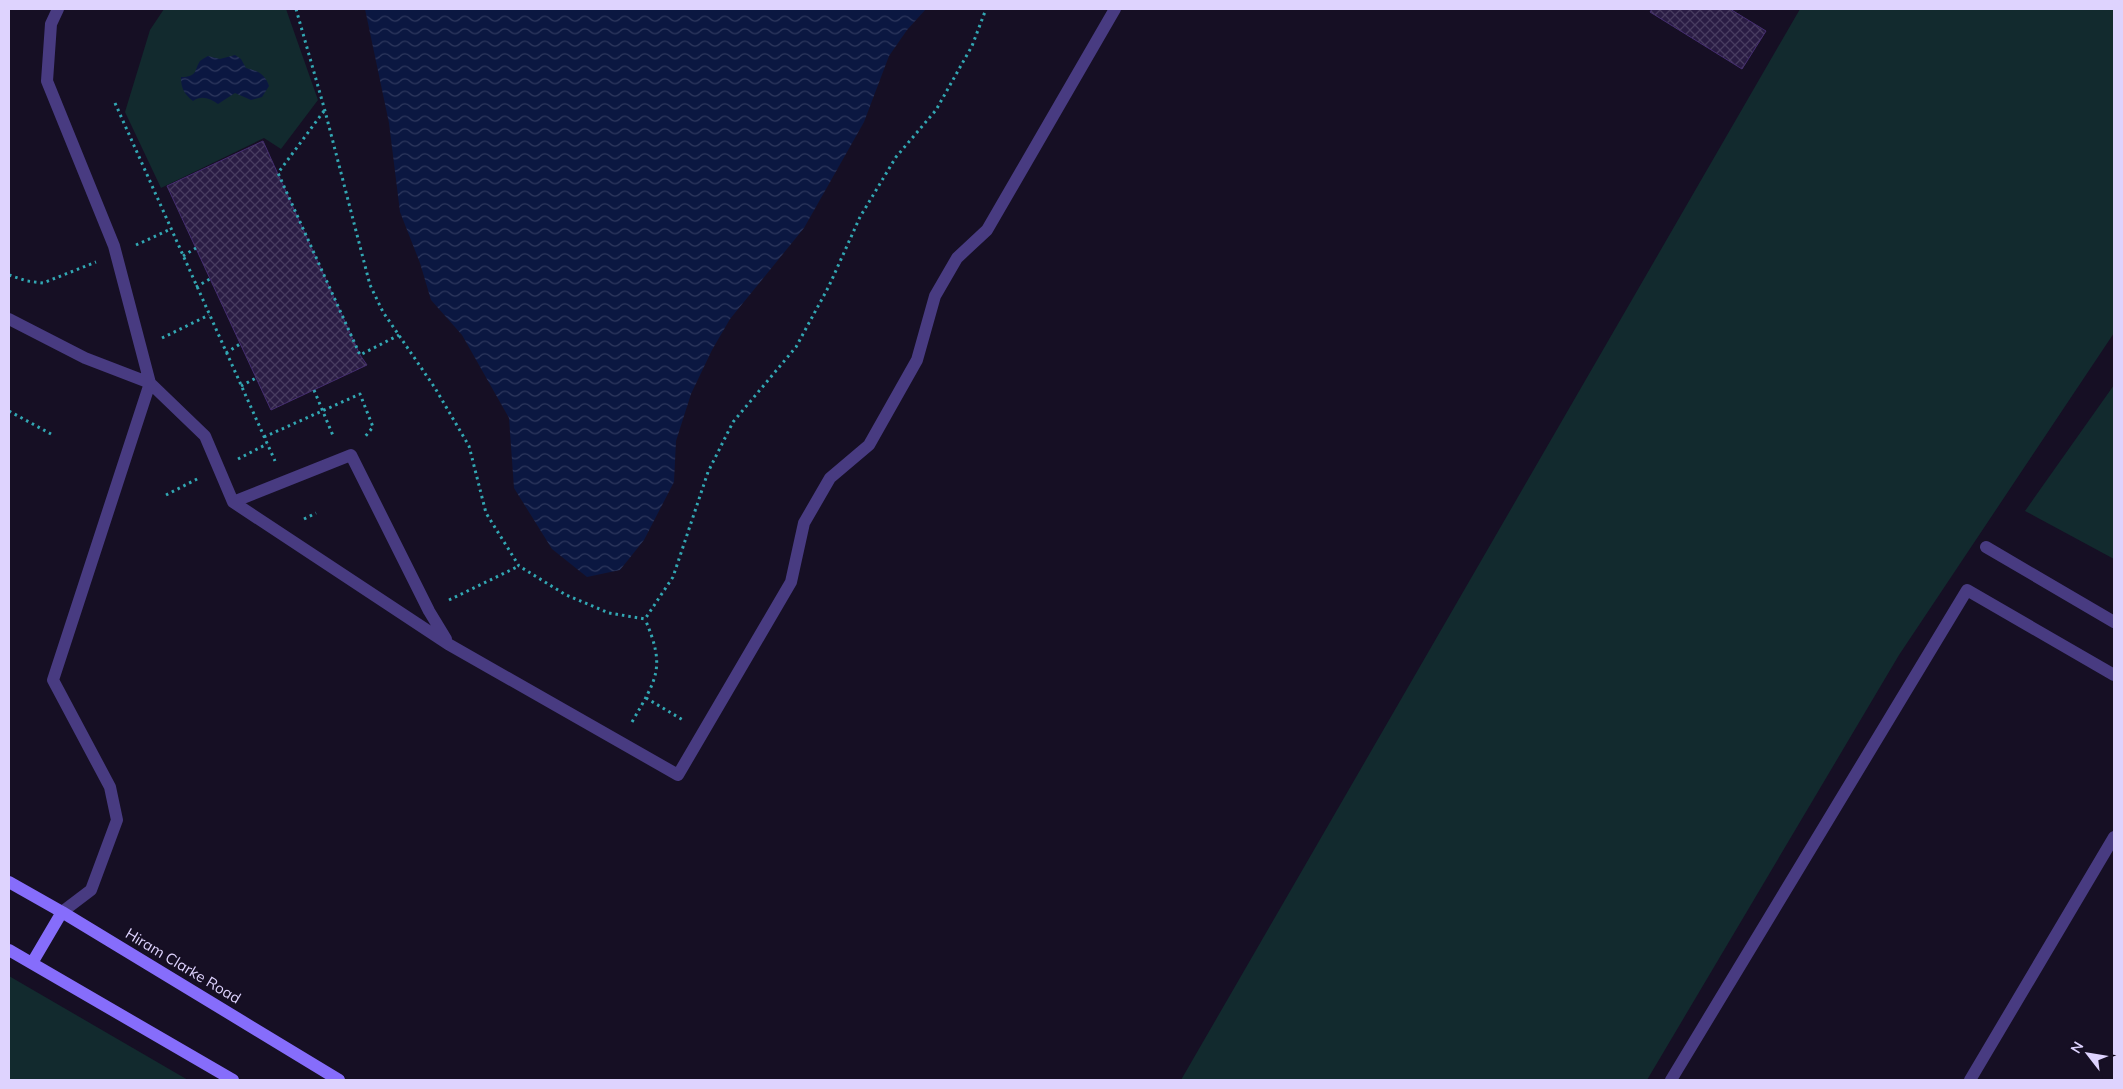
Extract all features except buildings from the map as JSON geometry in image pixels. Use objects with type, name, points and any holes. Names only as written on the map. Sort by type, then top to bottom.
[{"type":"main road","name":"Hiram Clarke Road","points":[[9,882],[62,912],[339,1080]]},
{"type":"main road","points":[[32,963],[62,912]]},
{"type":"main road","points":[[9,950],[233,1080]]},
{"type":"lane","points":[[58,9],[51,24],[47,81],[116,254],[150,383],[53,680],[110,787],[117,820],[91,890],[62,912]]},
{"type":"lane","points":[[9,319],[85,358],[150,383],[205,436],[233,502],[448,644],[678,775],[791,582],[804,524],[808,516],[830,478],[869,445],[917,360],[935,296],[957,258],[987,230],[1115,9]]},
{"type":"lane","points":[[233,502],[351,455],[429,611],[448,644]]},
{"type":"lane","points":[[1986,547],[2114,622]]},
{"type":"lane","points":[[1671,1080],[1967,590],[2114,675]]},
{"type":"lane","points":[[1970,1080],[2114,837]]},
{"type":"path","points":[[296,9],[325,111],[370,286],[383,312],[435,388],[469,446],[486,513],[519,566],[566,595],[609,613],[645,619]]},
{"type":"path","points":[[645,619],[673,576],[708,472],[733,422],[796,347],[829,286],[860,217],[896,158],[936,110],[972,46],[986,9]]},
{"type":"path","points":[[115,103],[276,466]]},
{"type":"path","points":[[325,111],[278,173],[360,355],[399,336]]},
{"type":"path","points":[[9,275],[26,281],[43,282],[116,254],[171,229]]},
{"type":"path","points":[[183,256],[196,248]]},
{"type":"path","points":[[196,286],[210,279]]},
{"type":"path","points":[[178,331],[210,315]]},
{"type":"path","points":[[226,353],[240,344]]},
{"type":"path","points":[[242,386],[256,378]]},
{"type":"path","points":[[314,390],[335,439]]},
{"type":"path","points":[[264,437],[360,394],[373,427],[351,455]]},
{"type":"path","points":[[9,411],[51,434]]},
{"type":"path","points":[[304,519],[316,512]]},
{"type":"path","points":[[429,611],[519,566]]},
{"type":"path","points":[[621,742],[646,698],[658,668],[655,641],[645,619]]},
{"type":"path","points":[[646,698],[682,720]]},
{"type":"green space","points":[[164,9],[286,9],[318,100],[281,149],[264,138],[161,188],[125,112],[150,30]]},
{"type":"green space","points":[[1800,9],[2114,9],[2114,333],[1899,655],[1647,1080],[1181,1080]]},
{"type":"green space","points":[[2114,385],[2114,559],[2025,511]]},
{"type":"green space","points":[[9,976],[188,1080],[9,1080]]},
{"type":"water","points":[[365,9],[926,9],[907,30],[889,56],[864,122],[804,228],[730,319],[712,350],[691,394],[676,441],[674,482],[644,540],[620,570],[587,577],[552,549],[514,488],[509,418],[462,335],[431,300],[420,263],[400,212],[389,123]]},
{"type":"water","points":[[235,55],[241,59],[246,68],[257,72],[265,79],[269,86],[262,97],[251,100],[235,93],[218,104],[206,98],[199,98],[193,101],[187,96],[182,88],[181,77],[193,74],[200,61],[208,56],[220,59]]}]
